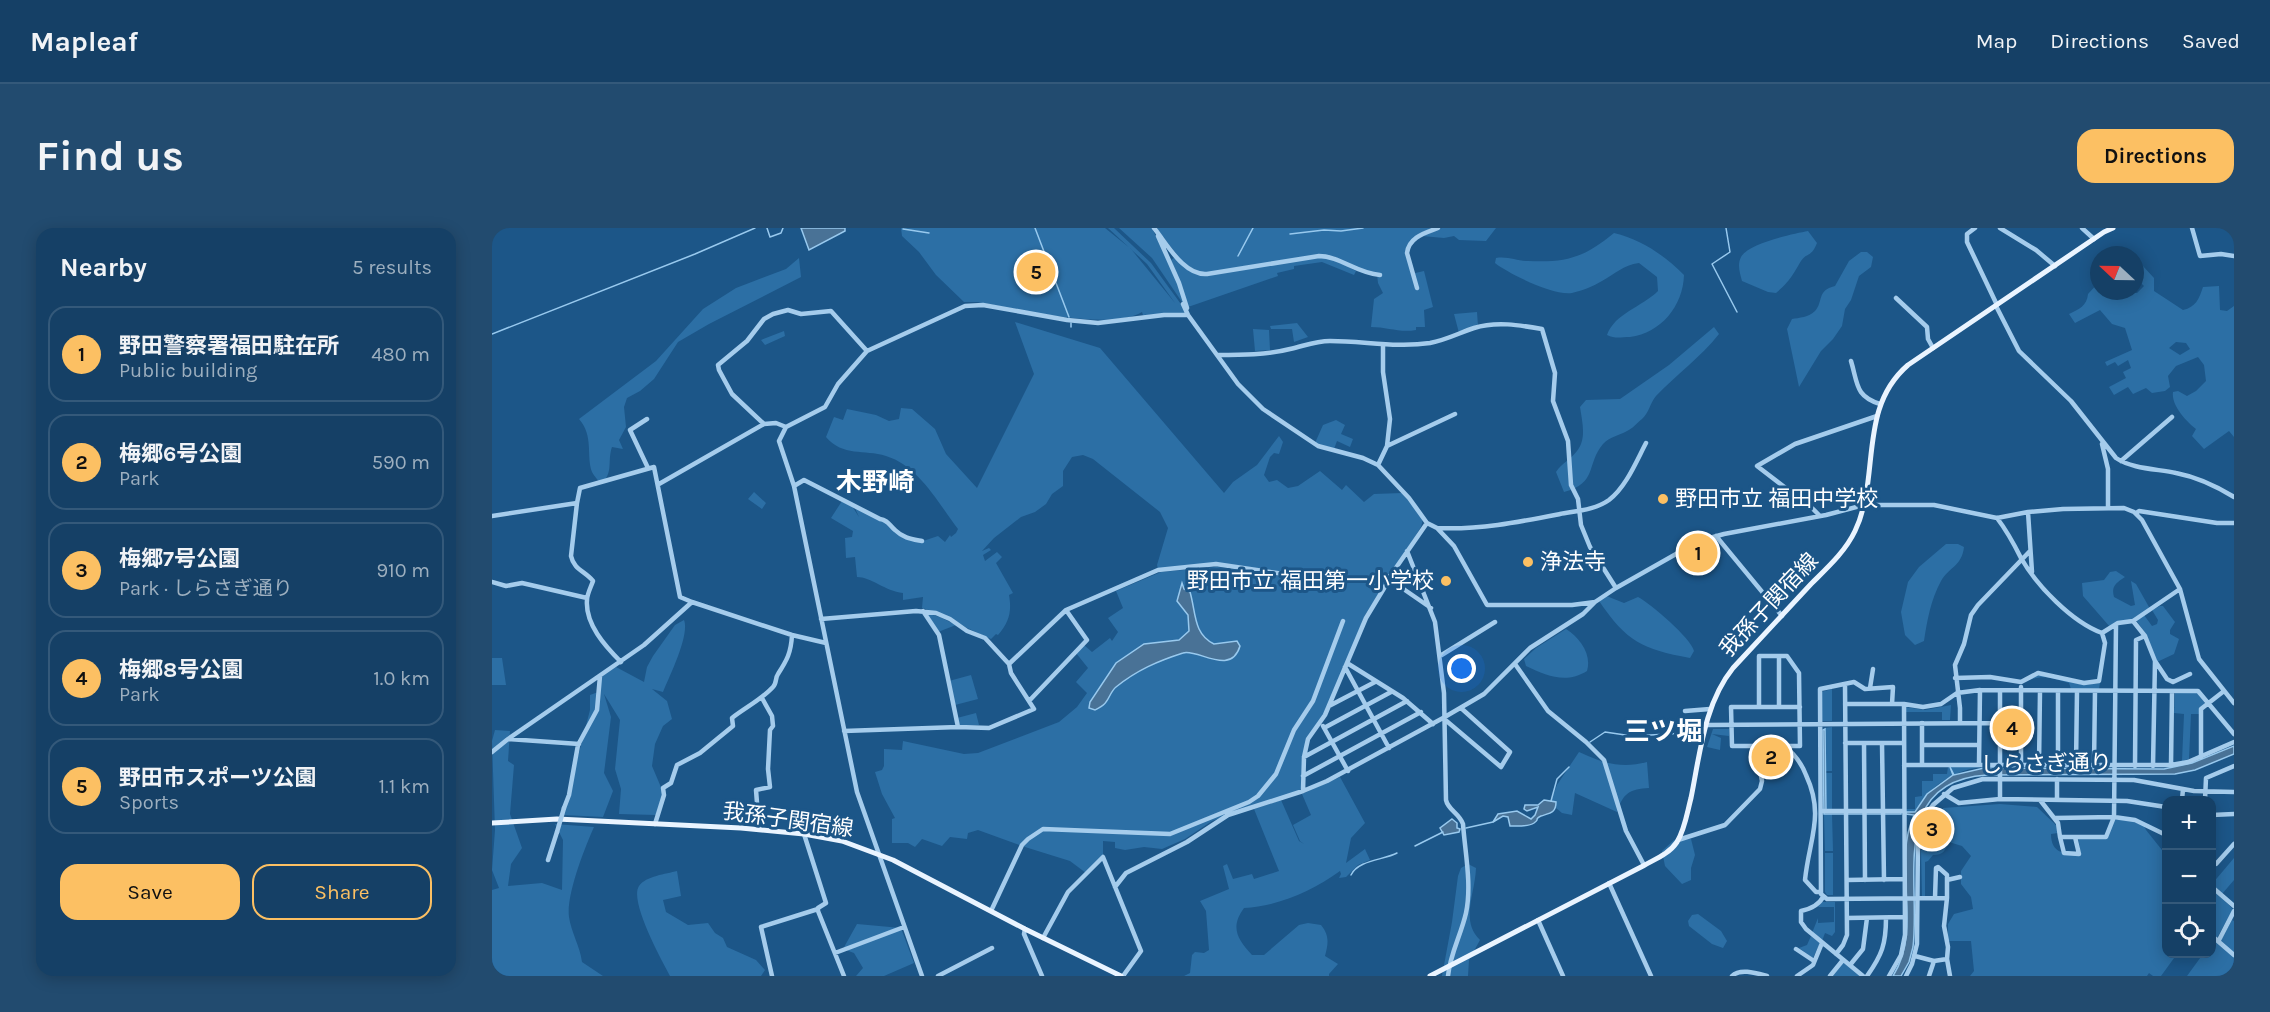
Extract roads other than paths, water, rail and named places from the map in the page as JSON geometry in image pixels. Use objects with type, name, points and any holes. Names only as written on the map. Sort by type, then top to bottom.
[{"type":"main road","name":"我孫子関宿線","points":[[1678,840],[1686,821],[1710,709],[1724,679],[1848,544],[1859,522],[1864,505],[1877,416],[1888,388],[1899,374],[1933,348],[2113,228]]},
{"type":"main road","name":"我孫子関宿線","points":[[492,823],[557,819],[759,829],[842,841],[878,853],[1122,976]]},
{"type":"main road","points":[[1430,976],[1644,865],[1667,852],[1678,840]]},
{"type":"street","points":[[1154,228],[1186,268],[1202,274],[1319,256],[1333,257],[1355,270],[1380,275]]},
{"type":"street","points":[[1154,228],[1182,290],[1188,313]]},
{"type":"street","points":[[1417,288],[1407,253],[1408,247],[1416,238],[1438,228]]},
{"type":"street","points":[[1975,228],[1966,234],[1966,242],[2019,351],[2071,401],[2121,461],[2192,477],[2234,497]]},
{"type":"street","points":[[2000,228],[2036,250],[2055,266]]},
{"type":"street","points":[[2082,228],[2094,239]]},
{"type":"street","points":[[2192,228],[2200,256],[2221,254],[2234,256]]},
{"type":"street","points":[[1170,261],[1177,256]]},
{"type":"street","points":[[1896,298],[1927,327],[1928,339],[1933,348]]},
{"type":"street","points":[[922,976],[857,792],[794,486],[779,441],[786,427],[825,407],[838,384],[867,351],[965,306],[975,304],[1098,323],[1188,313]]},
{"type":"street","points":[[1183,304],[1239,384],[1263,409],[1309,442],[1328,450],[1363,458],[1378,465],[1409,498],[1425,525],[1437,528],[1490,526],[1579,511],[1601,505],[1614,495],[1625,481],[1646,443]]},
{"type":"street","points":[[764,424],[732,394],[718,365],[747,341],[764,319],[788,310],[801,314],[831,311],[867,351]]},
{"type":"street","points":[[1217,355],[1277,352],[1304,344],[1331,340],[1383,345],[1431,343],[1475,328],[1495,325],[1514,324],[1542,329],[1556,373],[1553,401],[1568,441],[1571,485],[1578,499],[1584,536],[1616,588]]},
{"type":"street","points":[[1378,465],[1387,446],[1390,419],[1383,372],[1383,345]]},
{"type":"street","points":[[1851,361],[1861,393],[1869,400],[1880,404]]},
{"type":"street","points":[[1387,446],[1455,414]]},
{"type":"street","points":[[1820,516],[1757,466],[1795,444],[1877,416]]},
{"type":"street","points":[[2121,461],[2172,417]]},
{"type":"street","points":[[647,419],[630,430],[648,468]]},
{"type":"street","points":[[659,484],[764,424],[776,423],[786,427]]},
{"type":"street","points":[[2102,441],[2108,470],[2108,508]]},
{"type":"street","points":[[621,662],[599,637],[588,613],[587,598],[593,581],[577,569],[572,562],[577,503],[580,488],[654,467],[680,597],[792,635],[826,643]]},
{"type":"street","points":[[794,486],[804,480],[884,519],[902,535],[912,540],[922,541]]},
{"type":"street","points":[[492,516],[577,503]]},
{"type":"street","points":[[1115,887],[1126,873],[1187,842],[1228,815],[1303,791],[1348,771],[1461,708],[1484,694],[1530,648],[1583,614],[1595,602],[1616,588],[1683,549],[1716,536],[1864,505],[1934,505],[1997,518],[2028,512],[2108,508],[2128,509],[2136,513],[2180,589],[2197,654],[2234,703]]},
{"type":"street","points":[[2136,513],[2139,511],[2217,523],[2234,523]]},
{"type":"street","points":[[2028,512],[2032,572]]},
{"type":"street","points":[[1955,678],[1990,678],[2021,682],[2038,673],[2084,683],[2099,681],[2105,644],[2102,633],[2081,623],[2056,603],[2022,559],[2009,534],[1997,518]]},
{"type":"street","points":[[1303,791],[1304,757],[1308,739],[1321,722],[1329,706],[1366,618],[1388,579],[1425,525]]},
{"type":"street","points":[[1437,528],[1454,546],[1487,605],[1572,605],[1595,602]]},
{"type":"street","points":[[1716,536],[1782,616]]},
{"type":"street","points":[[1407,551],[1435,622],[1444,693],[1446,800],[1447,804],[1459,815],[1462,824],[1467,892],[1465,915],[1448,966],[1448,976]]},
{"type":"street","points":[[1960,723],[1955,660],[1964,644],[1972,612],[2030,551]]},
{"type":"street","points":[[1009,664],[1066,610],[1158,570],[1216,564],[1338,581],[1388,579],[1431,608]]},
{"type":"street","points":[[492,582],[506,586],[522,583],[587,598]]},
{"type":"street","points":[[2102,633],[2116,625],[2133,621],[2180,589]]},
{"type":"street","points":[[492,752],[644,645],[692,602]]},
{"type":"street","points":[[1029,701],[1086,640],[1066,610]]},
{"type":"street","points":[[821,619],[923,611],[950,619],[967,631],[985,638],[1009,664],[1011,673],[1034,709],[989,728],[844,731]]},
{"type":"street","points":[[923,611],[939,635],[958,727]]},
{"type":"street","points":[[991,911],[1022,845],[1028,838],[1043,829],[1170,834],[1250,802],[1258,796],[1276,774],[1294,730],[1311,704],[1343,621]]},
{"type":"street","points":[[2133,621],[2145,636],[2155,661],[2166,679],[2173,682],[2190,674]]},
{"type":"street","points":[[1440,656],[1495,622]]},
{"type":"street","points":[[2060,837],[2106,837],[2114,817],[2116,625]]},
{"type":"street","points":[[655,824],[664,795],[663,788],[671,783],[677,765],[700,753],[721,738],[733,726],[732,718],[762,698],[774,686],[776,676],[787,662],[792,635]]},
{"type":"street","points":[[2135,766],[2136,640],[2145,636]]},
{"type":"street","points":[[1759,707],[1759,656],[1787,656],[1799,673],[1800,706],[1800,746],[1732,746],[1731,707],[1759,707],[1779,707],[1800,706]]},
{"type":"street","points":[[1779,656],[1779,707]]},
{"type":"street","points":[[2153,766],[2155,661]]},
{"type":"street","points":[[1515,663],[1548,711],[1591,746],[1604,760],[1626,831],[1644,865]]},
{"type":"street","points":[[1346,665],[1407,701],[1433,724]]},
{"type":"street","points":[[1346,665],[1389,748]]},
{"type":"street","points":[[1870,688],[1873,669]]},
{"type":"street","points":[[548,860],[569,795],[579,744],[597,711],[600,676]]},
{"type":"street","points":[[1329,706],[1376,682]]},
{"type":"street","points":[[1886,918],[1884,947],[1865,976],[1806,929],[1801,922],[1801,911],[1810,909],[1821,901],[1822,894],[1820,689],[1854,682],[1865,689],[1893,687],[1892,704]]},
{"type":"street","points":[[2021,682],[2021,766]]},
{"type":"street","points":[[1836,954],[1846,940],[1847,918],[1845,684]]},
{"type":"street","points":[[1979,765],[1980,690]]},
{"type":"street","points":[[1845,704],[1904,704],[1923,707],[1941,704],[1957,693],[1980,690],[2198,691],[2234,734]]},
{"type":"street","points":[[2000,800],[2001,691]]},
{"type":"street","points":[[2039,766],[2040,691]]},
{"type":"street","points":[[2058,691],[2058,766]]},
{"type":"street","points":[[2076,766],[2077,691]]},
{"type":"street","points":[[2094,766],[2095,691]]},
{"type":"street","points":[[2201,757],[2201,709],[2224,691]]},
{"type":"street","points":[[1324,728],[1391,692]]},
{"type":"street","points":[[2171,765],[2172,692]]},
{"type":"street","points":[[759,829],[756,790],[770,787],[769,740],[773,726],[772,716],[762,698]]},
{"type":"street","points":[[1304,757],[1407,701]]},
{"type":"street","points":[[1889,976],[1902,955],[1905,935],[1904,704]]},
{"type":"street","points":[[1443,718],[1501,767],[1510,752],[1461,708]]},
{"type":"street","points":[[1685,711],[1710,709]]},
{"type":"street","points":[[1303,776],[1421,712]]},
{"type":"street","points":[[1321,722],[1348,771]]},
{"type":"street","points":[[1922,723],[1922,765]]},
{"type":"street","points":[[1707,725],[2000,723]]},
{"type":"street","points":[[508,739],[579,744]]},
{"type":"street","points":[[1904,765],[2115,767],[2171,765],[2201,757],[2234,742]]},
{"type":"street","points":[[1845,743],[1904,743]]},
{"type":"street","points":[[1864,743],[1865,879]]},
{"type":"street","points":[[1882,743],[1884,879]]},
{"type":"street","points":[[1922,745],[1979,745]]},
{"type":"street","points":[[1678,840],[1725,825],[1761,789],[1762,781],[1755,746]]},
{"type":"street","points":[[1784,746],[1795,754],[1810,784],[1816,806],[1805,880],[1816,892],[1827,899],[1947,898]]},
{"type":"street","points":[[2205,796],[2206,778],[2234,766]]},
{"type":"street","name":"しらさぎ通り","points":[[1906,976],[1915,956],[1918,935],[1916,898],[1918,836],[1926,815],[1944,794],[1953,788],[1973,780],[2000,777],[2115,778],[2144,780],[2205,792],[2234,792]]},
{"type":"street","points":[[2057,779],[2057,800]]},
{"type":"street","points":[[1810,784],[1820,784]]},
{"type":"street","points":[[2182,796],[2183,789]]},
{"type":"street","points":[[1944,794],[1959,803],[2057,800],[2139,802],[2162,806]]},
{"type":"street","points":[[2040,800],[2059,826],[2064,853],[2079,854],[2075,837]]},
{"type":"street","points":[[1821,811],[1904,811]]},
{"type":"street","points":[[2216,815],[2234,814]]},
{"type":"street","points":[[2055,818],[2114,817],[2135,820],[2162,833]]},
{"type":"street","points":[[1918,847],[1924,845],[1949,825]]},
{"type":"street","points":[[772,976],[761,927],[818,909],[826,903],[804,834]]},
{"type":"street","points":[[2216,864],[2234,843]]},
{"type":"street","points":[[1811,851],[1821,852]]},
{"type":"street","points":[[1043,938],[1068,892],[1103,856],[1141,951],[1122,976]]},
{"type":"street","points":[[1935,898],[1936,868],[1938,867],[1947,874],[1944,926],[1950,976]]},
{"type":"street","points":[[1947,880],[1960,877]]},
{"type":"street","points":[[1847,880],[1904,879]]},
{"type":"street","points":[[1609,883],[1651,976]]},
{"type":"street","points":[[2216,891],[2234,906]]},
{"type":"street","points":[[818,909],[844,976]]},
{"type":"street","points":[[2219,940],[2234,911]]},
{"type":"street","points":[[1847,918],[1905,917]]},
{"type":"street","points":[[1850,965],[1863,949],[1867,918]]},
{"type":"street","points":[[1538,920],[1563,976]]},
{"type":"street","points":[[835,953],[904,927]]},
{"type":"street","points":[[1025,929],[1024,934],[1042,976]]},
{"type":"street","points":[[2216,938],[2234,955]]},
{"type":"street","points":[[1797,976],[1813,965],[1822,943]]},
{"type":"street","points":[[938,976],[992,948]]},
{"type":"street","points":[[1796,949],[1814,961]]},
{"type":"street","points":[[1915,956],[1934,961],[1947,959]]},
{"type":"street","points":[[1830,976],[1843,960]]},
{"type":"street","points":[[1929,976],[1934,961]]},
{"type":"street","points":[[1732,976],[1744,972],[1767,976]]},
{"type":"waterway","points":[[492,334],[755,228]]},
{"type":"waterway","points":[[767,228],[770,237],[781,233],[783,228]]},
{"type":"waterway","points":[[1035,228],[1069,317]]},
{"type":"waterway","points":[[1238,256],[1253,228]]},
{"type":"waterway","points":[[1290,234],[1363,228]]},
{"type":"waterway","points":[[1726,228],[1730,252],[1712,264],[1737,312]]},
{"type":"waterway","points":[[903,229],[929,233]]},
{"type":"waterway","points":[[1590,742],[1605,732],[1632,736],[1701,733]]},
{"type":"waterway","points":[[1551,801],[1557,779],[1569,767]]},
{"type":"waterway","points":[[1466,828],[1493,822]]},
{"type":"waterway","points":[[1415,846],[1443,832]]},
{"type":"waterway","points":[[1351,875],[1354,870],[1365,863],[1397,853]]},
{"type":"place","name":"野田市スポーツ公園","points":[[1036,272]]},
{"type":"place","name":"野田市立 福田中学校","points":[[1663,499]]},
{"type":"place","name":"野田警察署福田駐在所","points":[[1698,553]]},
{"type":"place","name":"浄法寺","points":[[1528,562]]},
{"type":"place","name":"野田市立 福田第一小学校","points":[[1446,581]]},
{"type":"place","name":"梅郷8号公園","points":[[2012,728]]},
{"type":"place","name":"梅郷6号公園","points":[[1771,757]]},
{"type":"place","name":"梅郷7号公園","points":[[1932,829]]},
{"type":"district","name":"木野崎","points":[[875,482]]},
{"type":"district","name":"三ツ堀","points":[[1663,731]]}]
